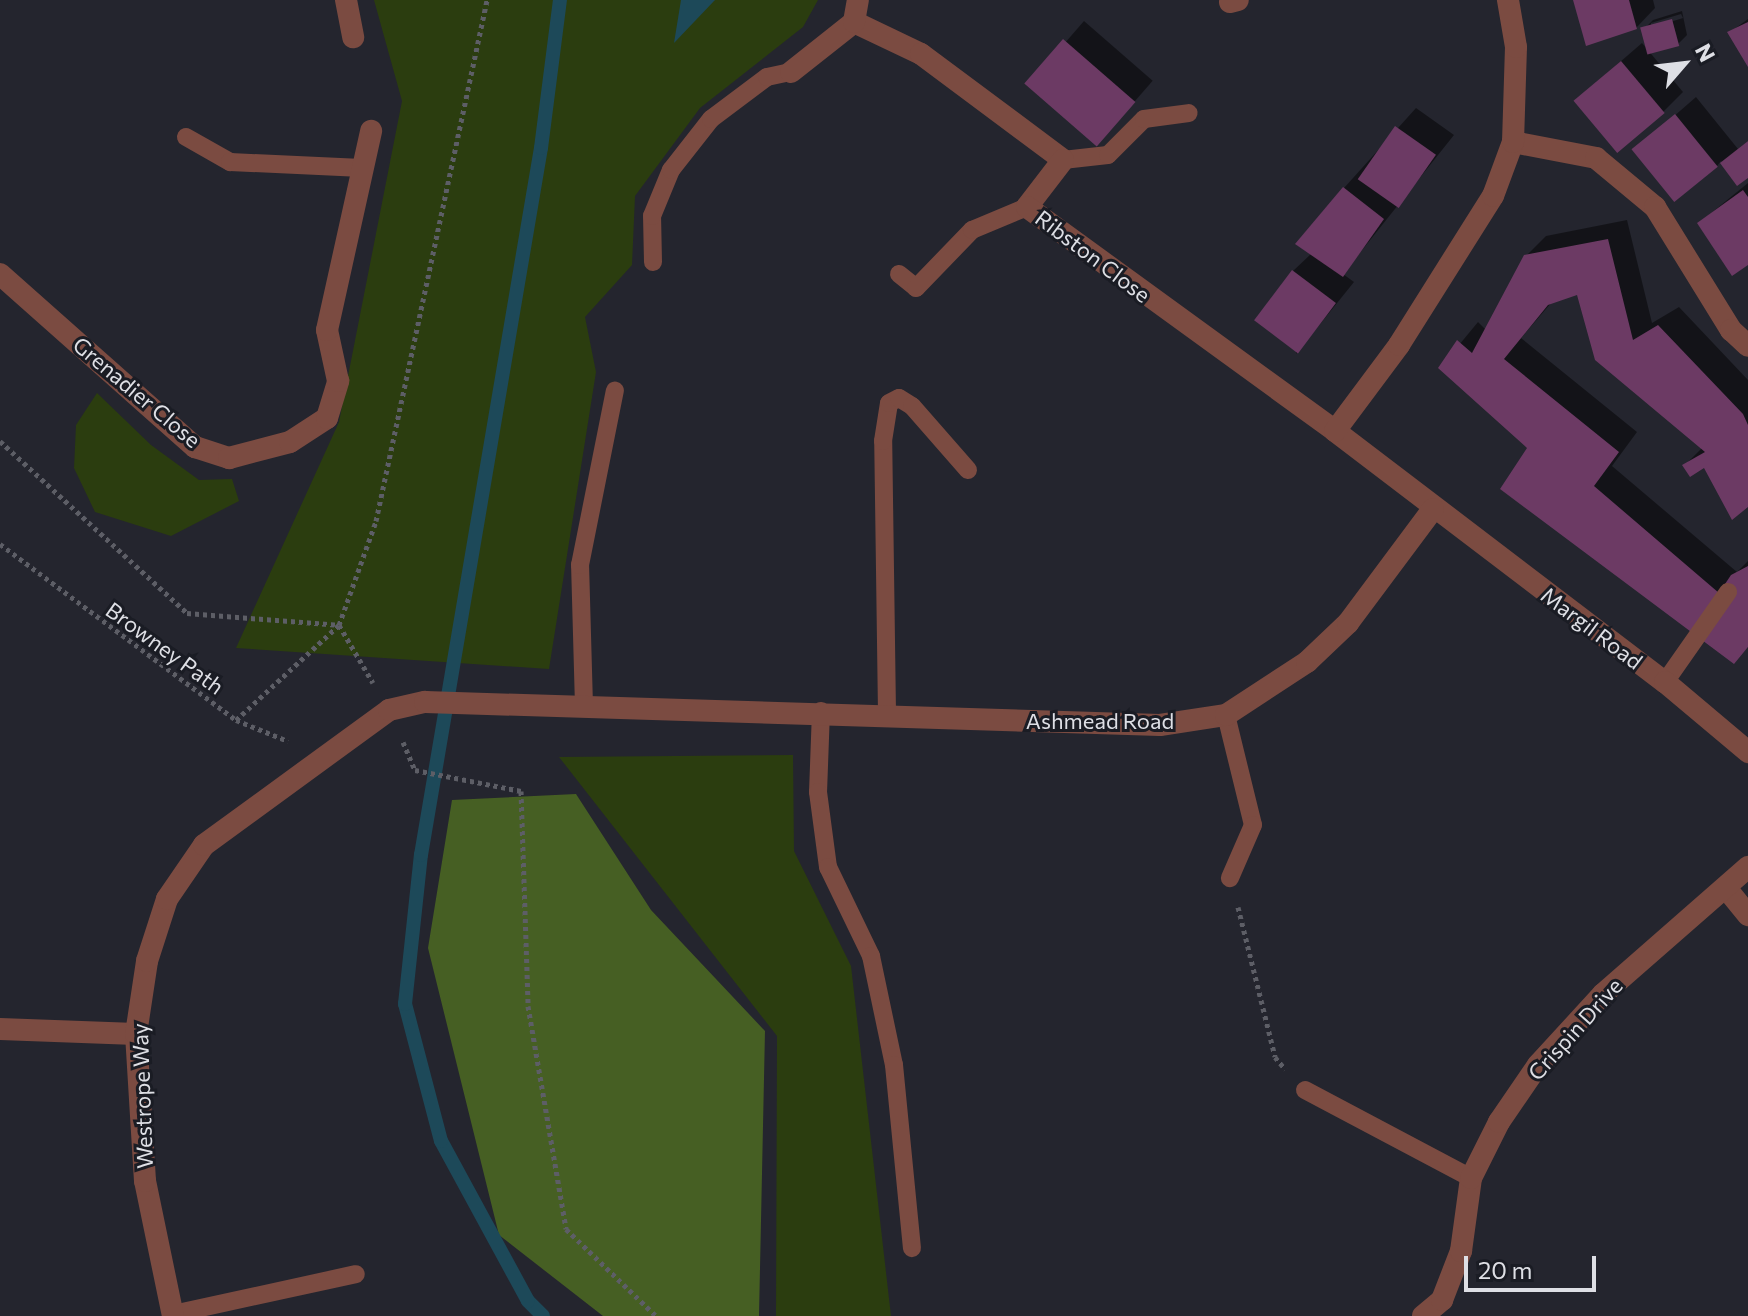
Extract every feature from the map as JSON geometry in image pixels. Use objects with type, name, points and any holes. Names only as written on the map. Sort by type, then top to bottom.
[{"type":"street","points":[[346,0],[353,37]]},
{"type":"street","points":[[1433,509],[1335,431],[1399,345],[1485,210],[1513,142],[1516,47],[1508,0]]},
{"type":"street","points":[[791,72],[856,11],[921,54],[1063,160]]},
{"type":"street","name":"Grenadier Close","points":[[0,274],[195,447],[229,458],[290,442],[327,418],[338,381],[327,330],[371,131]]},
{"type":"street","points":[[1513,142],[1596,158],[1655,207],[1731,330],[1748,346]]},
{"type":"street","name":"Ribston Close","points":[[1063,160],[1027,207],[1335,431]]},
{"type":"street","name":"Ashmead Road","points":[[324,756],[389,710],[425,702],[887,713],[1160,725],[1226,715],[1307,662],[1348,623],[1433,509]]},
{"type":"street","name":"Margil Road","points":[[1433,509],[1665,682],[1748,752]]},
{"type":"street","name":"Westrope Way","points":[[173,1315],[145,1181],[136,1034],[147,961],[167,899],[204,845],[324,756]]},
{"type":"street","name":"Crispin Drive","points":[[1423,1316],[1442,1300],[1461,1251],[1471,1178],[1499,1122],[1538,1065],[1603,994],[1748,867]]},
{"type":"street","points":[[1726,888],[1748,915]]},
{"type":"street","points":[[0,1029],[136,1034]]},
{"type":"lane","points":[[653,262],[652,216],[671,170],[711,119],[767,77],[791,72]]},
{"type":"lane","points":[[1063,160],[1108,155],[1144,119],[1189,113]]},
{"type":"lane","points":[[186,137],[230,162],[362,168]]},
{"type":"lane","points":[[899,274],[916,288],[972,230],[1027,207]]},
{"type":"lane","points":[[584,706],[580,565],[615,390]]},
{"type":"lane","points":[[887,713],[883,441],[889,403],[899,398],[912,406],[968,470]]},
{"type":"lane","points":[[1665,682],[1728,592]]},
{"type":"lane","points":[[821,711],[818,792],[828,867],[871,956],[894,1065],[912,1248]]},
{"type":"lane","points":[[1226,715],[1253,825],[1230,878]]},
{"type":"lane","points":[[1305,1090],[1471,1178]]},
{"type":"lane","points":[[173,1315],[356,1274]]},
{"type":"path","points":[[236,720],[339,625],[376,521],[487,0]]},
{"type":"path","points":[[0,441],[187,613],[339,625]]},
{"type":"path","name":"Browney Path","points":[[0,544],[236,720],[324,756]]},
{"type":"path","points":[[339,625],[389,710]]},
{"type":"path","points":[[415,770],[521,791],[528,1006],[566,1229],[656,1316]]},
{"type":"path","points":[[1230,878],[1275,1057],[1305,1090]]},
{"type":"green space","points":[[374,0],[818,0],[803,27],[700,108],[635,196],[632,265],[585,317],[596,372],[549,669],[236,648],[339,422],[402,101]]},
{"type":"green space","points":[[97,393],[151,445],[199,480],[232,479],[239,501],[171,536],[95,512],[74,468],[76,425]]},
{"type":"green space","points":[[793,755],[794,851],[851,966],[891,1316],[776,1316],[777,1036],[559,757]]},
{"type":"green space","points":[[576,794],[651,910],[765,1031],[759,1316],[603,1316],[499,1235],[428,948],[452,800]]},
{"type":"water","points":[[681,0],[715,0],[674,43]]},
{"type":"building","points":[[1573,0],[1629,0],[1637,29],[1586,46]]},
{"type":"building","points":[[1672,19],[1679,46],[1647,55],[1640,28]]},
{"type":"building","points":[[1748,22],[1748,67],[1727,32]]},
{"type":"building","points":[[1063,39],[1135,102],[1097,147],[1024,84]]},
{"type":"building","points":[[1621,61],[1665,113],[1617,153],[1574,101]]},
{"type":"building","points":[[1675,114],[1718,167],[1674,202],[1631,149]]},
{"type":"building","points":[[1395,126],[1436,155],[1399,208],[1358,179]]},
{"type":"building","points":[[1748,141],[1748,178],[1737,186],[1720,163]]},
{"type":"building","points":[[1343,187],[1384,219],[1343,277],[1295,244]]},
{"type":"building","points":[[1743,190],[1748,197],[1748,265],[1732,276],[1697,223]]},
{"type":"building","points":[[1608,239],[1633,340],[1658,325],[1743,414],[1748,425],[1748,507],[1732,520],[1704,468],[1690,477],[1682,465],[1705,452],[1595,360],[1577,295],[1548,305],[1504,359],[1619,452],[1594,486],[1719,593],[1731,575],[1748,566],[1748,647],[1734,664],[1500,489],[1527,448],[1438,368],[1457,340],[1472,353],[1524,255]]},
{"type":"building","points":[[1292,270],[1336,303],[1298,353],[1254,320]]},
{"type":"waterway","points":[[543,1316],[528,1301],[441,1141],[405,1004],[421,855],[541,148],[560,0]]}]
